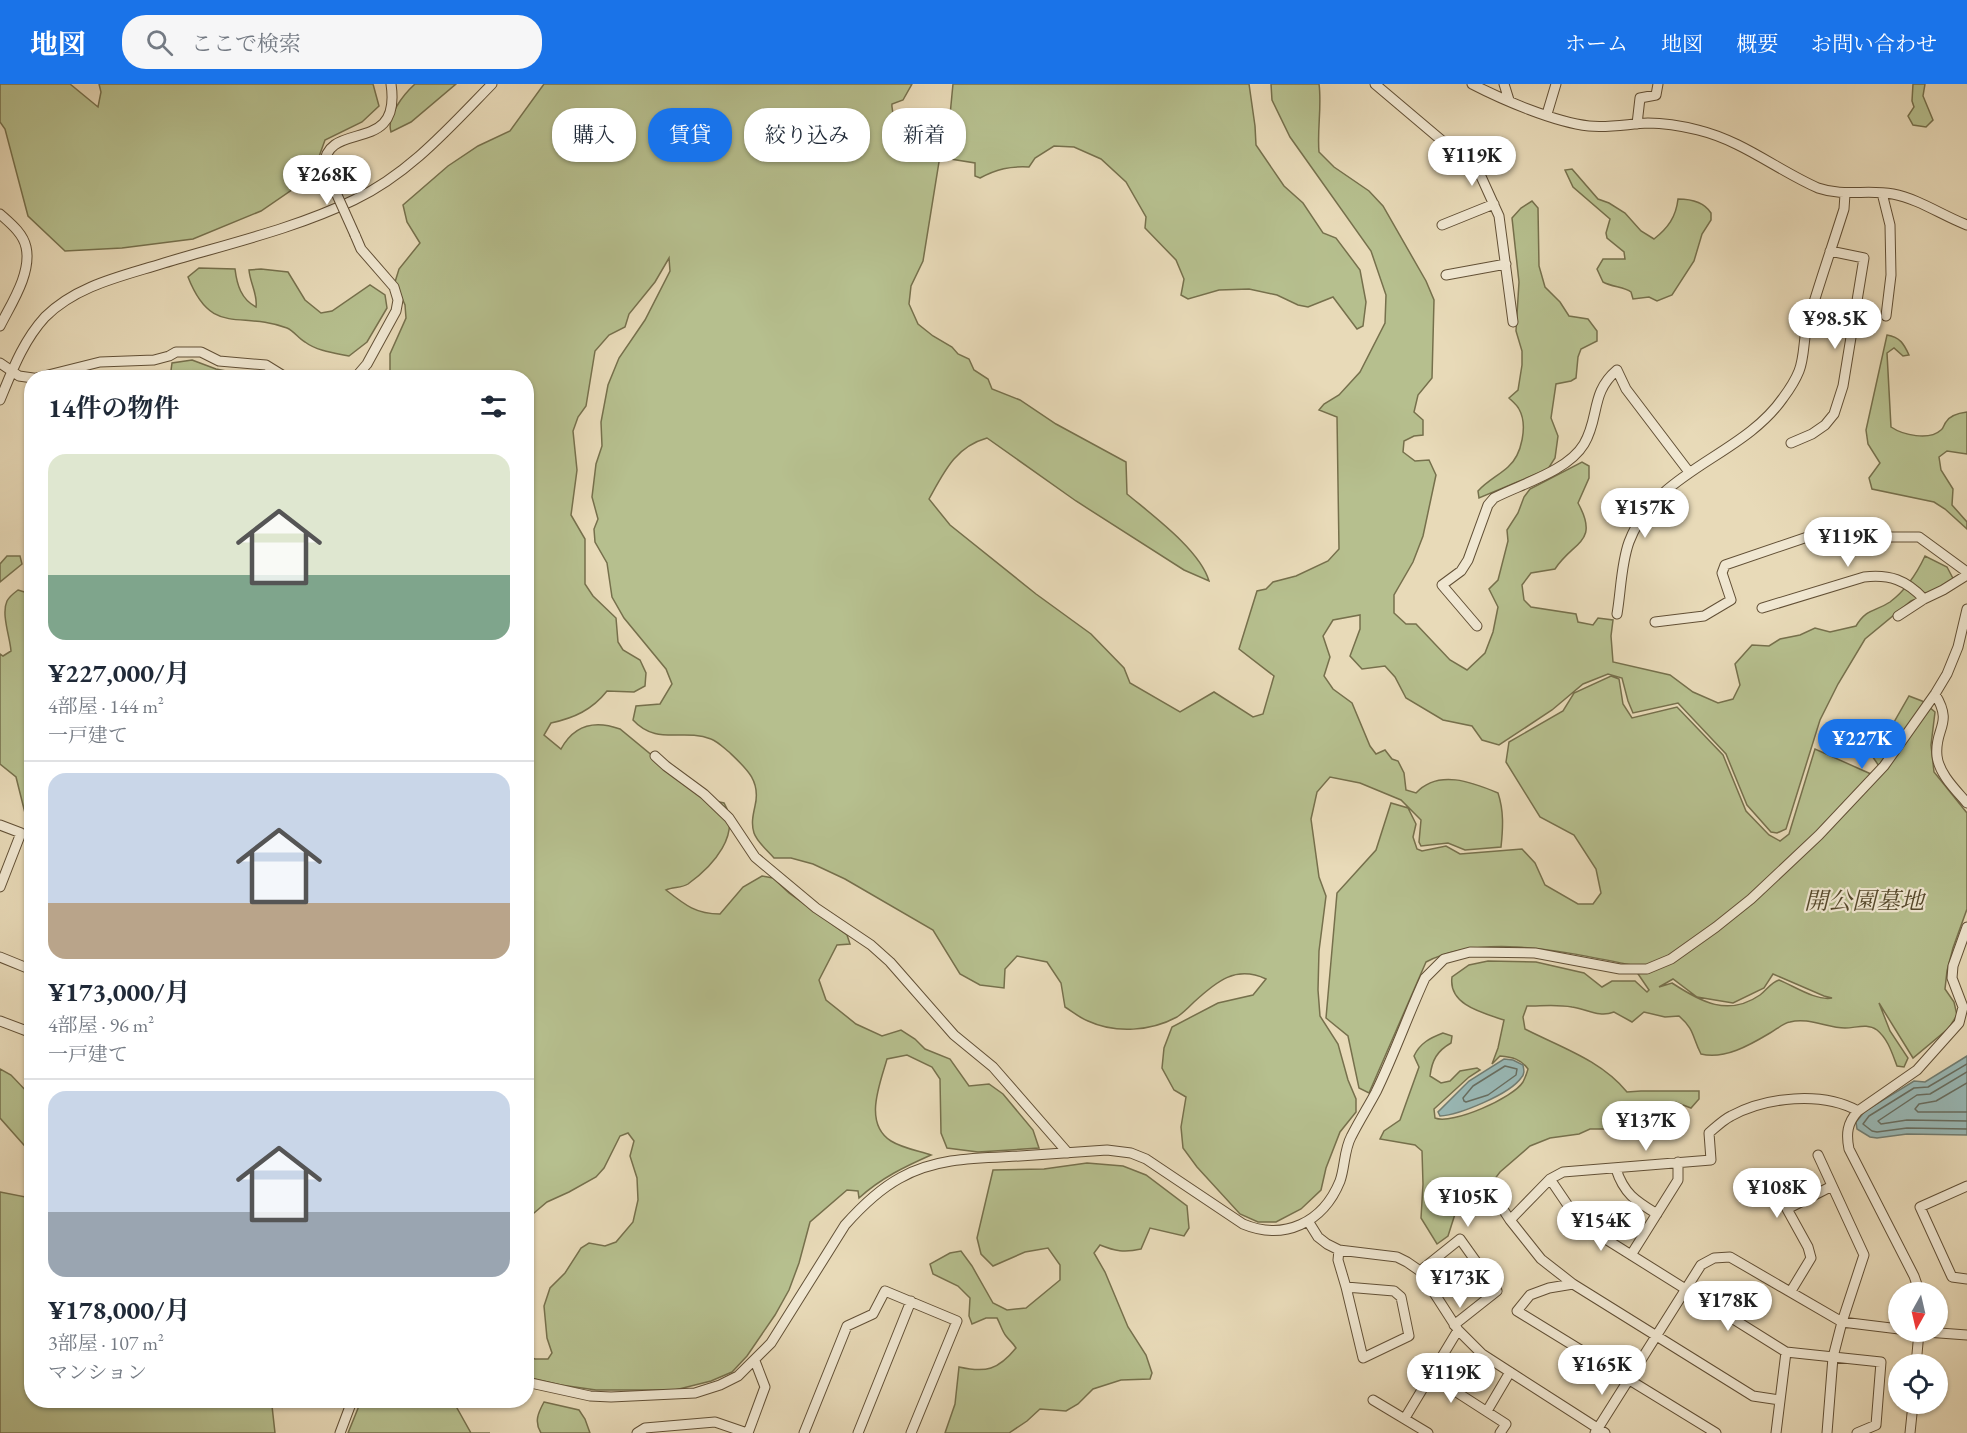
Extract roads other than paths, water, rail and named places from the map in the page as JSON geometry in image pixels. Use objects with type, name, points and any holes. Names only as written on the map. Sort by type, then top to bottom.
[{"type":"street","points":[[362,370],[396,311],[398,300],[394,287],[361,249],[324,166],[325,157],[330,148],[338,142],[375,131],[384,121],[391,109],[393,96],[391,84]]},
{"type":"street","points":[[0,400],[21,351],[37,327],[67,300],[108,280],[302,221],[354,200],[407,166],[492,84]]},
{"type":"street","points":[[1375,84],[1479,172],[1499,216],[1512,322]]},
{"type":"street","points":[[1472,84],[1547,114],[1588,126],[1637,124],[1682,126],[1733,141],[1804,182],[1831,193],[1882,192],[1905,197],[1967,225]]},
{"type":"street","points":[[1503,84],[1509,100]]},
{"type":"street","points":[[1547,114],[1556,84]]},
{"type":"street","points":[[1637,124],[1640,98],[1656,95],[1658,84]]},
{"type":"street","points":[[1882,192],[1890,225],[1892,275],[1886,316]]},
{"type":"street","points":[[1617,614],[1628,544],[1648,508],[1670,486],[1764,419],[1781,401],[1794,381],[1800,369],[1807,325],[1844,209],[1845,194]]},
{"type":"street","points":[[1442,225],[1494,204]]},
{"type":"street","points":[[0,214],[19,232],[26,246],[27,259],[24,275],[0,326]]},
{"type":"street","points":[[1791,443],[1812,434],[1825,425],[1834,414],[1843,386],[1864,258],[1830,251]]},
{"type":"street","points":[[1446,275],[1506,264]]},
{"type":"street","points":[[67,370],[100,362],[154,360],[176,352],[201,352],[219,362],[266,365],[274,370]]},
{"type":"street","points":[[0,363],[19,376],[24,377]]},
{"type":"street","points":[[1477,626],[1442,585],[1461,571],[1468,560],[1488,505],[1494,498],[1554,470],[1572,458],[1583,446],[1588,436],[1599,392],[1607,378],[1617,370],[1626,389],[1689,472]]},
{"type":"street","points":[[1655,621],[1704,616],[1731,600],[1722,573],[1725,565],[1825,531],[1834,532],[1837,545],[1845,548],[1876,537],[1919,537],[1967,573],[1898,616]]},
{"type":"street","points":[[1762,608],[1864,577],[1880,575],[1902,581],[1915,589],[1924,599]]},
{"type":"street","points":[[534,1384],[590,1396],[695,1393],[738,1376],[754,1361],[781,1328],[858,1209],[894,1181],[917,1170],[951,1161],[1107,1150],[1131,1154],[1146,1159],[1243,1224],[1256,1230],[1285,1231],[1299,1226],[1308,1221],[1334,1192],[1340,1180],[1349,1140],[1376,1092],[1425,978],[1436,965],[1444,959],[1470,952],[1535,953],[1620,969],[1647,969],[1671,959],[1742,906],[1819,835],[1884,766],[1947,674],[1958,647],[1967,609]]},
{"type":"street","points":[[1935,694],[1944,715],[1937,744],[1939,764],[1967,803]]},
{"type":"street","points":[[656,756],[704,794],[729,818],[755,857],[816,908],[871,945],[890,962],[954,1035],[993,1067],[1068,1153]]},
{"type":"street","points":[[0,825],[21,834],[2,876],[0,887]]},
{"type":"street","points":[[1916,1282],[1849,1149],[1848,1127],[1851,1118],[1858,1111],[1917,1070],[1959,1023],[1965,1008],[1952,978],[1953,966],[1967,927]]},
{"type":"street","points":[[0,957],[24,967]]},
{"type":"street","points":[[0,1021],[24,1030]]},
{"type":"street","points":[[1510,1220],[1550,1179],[1563,1172],[1711,1160],[1709,1133],[1730,1116],[1756,1105],[1797,1099],[1816,1099],[1847,1105],[1858,1111]]},
{"type":"street","points":[[1818,1155],[1864,1255],[1833,1357],[1827,1433]]},
{"type":"street","points":[[1631,1255],[1678,1180],[1678,1162]]},
{"type":"street","points":[[1616,1169],[1621,1184],[1635,1201],[1657,1214]]},
{"type":"street","points":[[1550,1179],[1581,1221],[1596,1233],[1786,1352],[1881,1362],[1876,1425],[1857,1433]]},
{"type":"street","points":[[1791,1292],[1811,1258],[1808,1247],[1788,1209],[1832,1186]]},
{"type":"street","points":[[1967,1186],[1920,1208],[1952,1277],[1967,1279]]},
{"type":"street","points":[[1493,1194],[1541,1259],[1573,1284],[1753,1396],[1780,1400]]},
{"type":"street","points":[[1308,1221],[1318,1237],[1339,1250],[1396,1257],[1420,1271],[1456,1327],[1482,1354],[1600,1431],[1629,1378],[1684,1289],[1701,1265],[1714,1258],[1730,1257],[1842,1322],[1888,1328]]},
{"type":"street","points":[[1405,1418],[1456,1327],[1497,1291],[1460,1239],[1420,1271]]},
{"type":"street","points":[[1339,1250],[1338,1260],[1363,1358],[1409,1336],[1401,1297],[1394,1291],[1346,1287]]},
{"type":"street","points":[[1573,1284],[1549,1288],[1530,1295],[1518,1311],[1716,1433]]},
{"type":"street","points":[[804,1433],[847,1326],[873,1314],[885,1291],[957,1321],[911,1433]]},
{"type":"street","points":[[858,1433],[911,1301]]},
{"type":"street","points":[[1948,1334],[1967,1335]]},
{"type":"street","points":[[1776,1433],[1786,1352]]},
{"type":"street","points":[[638,1433],[645,1428],[694,1428],[716,1422],[747,1433],[765,1387],[754,1361]]},
{"type":"street","points":[[1487,1411],[1510,1372]]},
{"type":"street","points":[[1430,1375],[1506,1424],[1500,1433]]},
{"type":"street","points":[[1373,1400],[1428,1433]]},
{"type":"street","points":[[340,1433],[349,1408]]},
{"type":"street","points":[[1910,1433],[1912,1414]]},
{"type":"water","points":[[1967,1056],[1967,1135],[1907,1134],[1877,1138],[1870,1137],[1857,1129],[1856,1122],[1865,1111],[1914,1081],[1925,1082]]},
{"type":"water","points":[[1504,1059],[1523,1065],[1523,1075],[1515,1084],[1484,1103],[1440,1116],[1438,1112],[1469,1081]]},
{"type":"park label","name":"開公園墓地","points":[[1864,900]]}]
